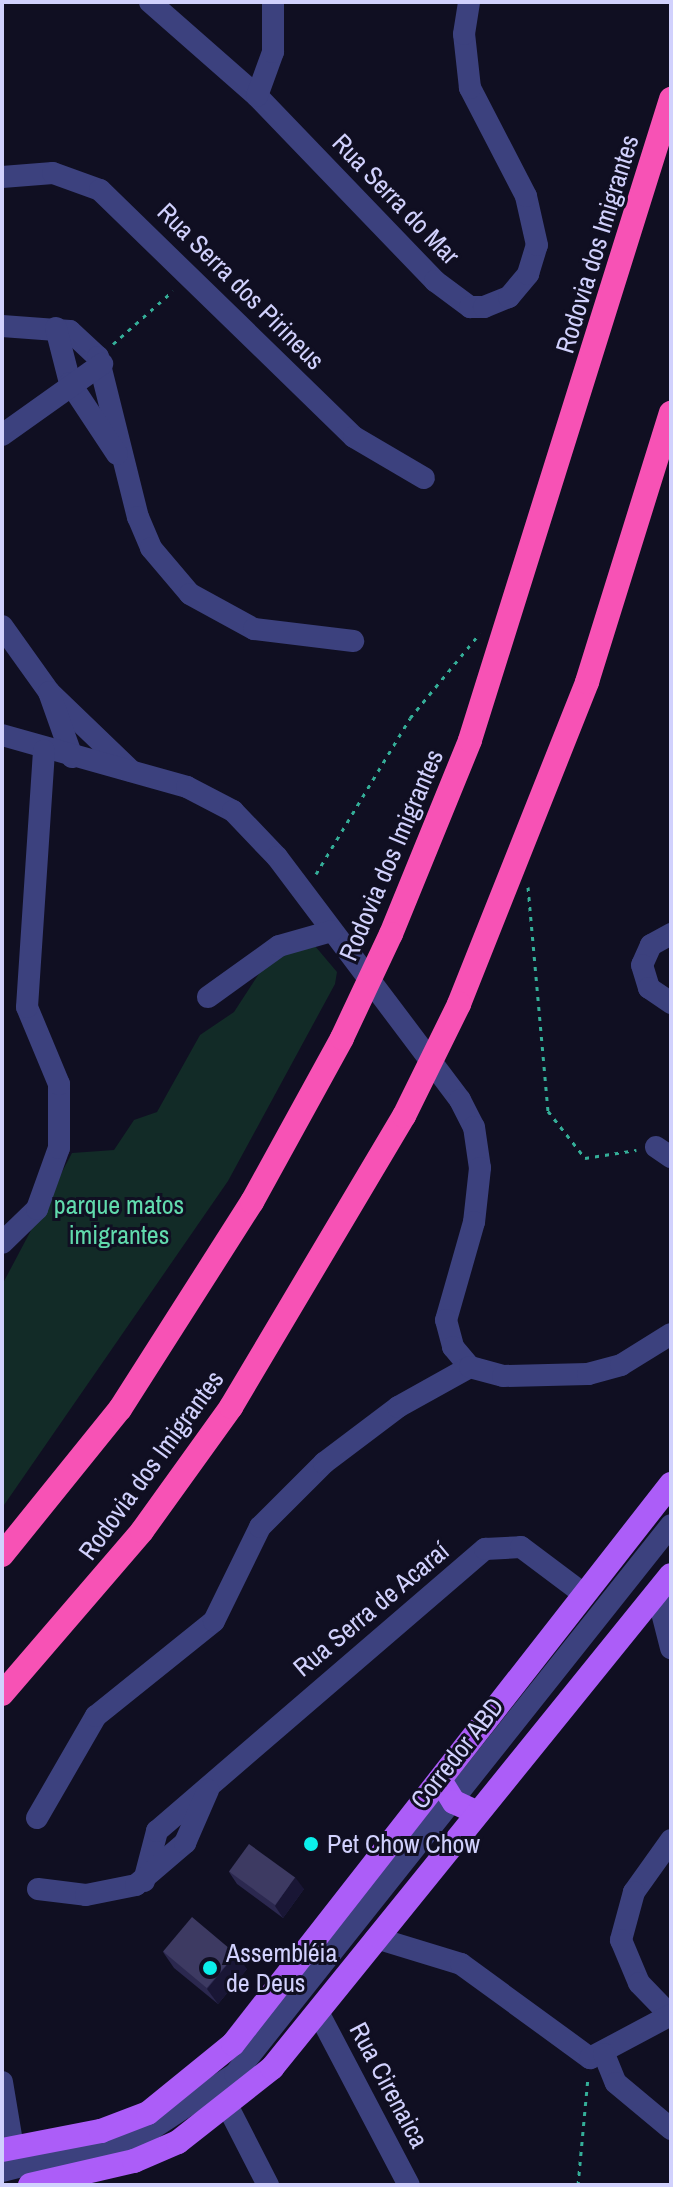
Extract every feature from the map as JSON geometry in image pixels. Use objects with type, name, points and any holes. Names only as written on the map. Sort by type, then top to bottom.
[{"type":"highway","name":"Rodovia dos Imigrantes","points":[[2,1555],[129,1396],[252,1202],[342,1038],[391,934],[470,740],[671,99]]},
{"type":"highway","name":"Rodovia dos Imigrantes","points":[[2,1694],[142,1531],[231,1407],[404,1116],[459,1004],[526,845],[587,682],[671,413]]},
{"type":"main road","points":[[7,2149],[101,2131],[183,2092],[233,2044],[440,1780],[581,1592],[671,1484]]},
{"type":"main road","points":[[30,2185],[157,2152],[228,2107],[272,2068],[664,1584]]},
{"type":"main road","points":[[440,1780],[454,1802],[478,1813]]},
{"type":"street","name":"Rua Serra do Mar","points":[[150,2],[257,96],[457,299],[484,307],[509,297],[534,261],[534,221],[470,88],[464,34],[469,2]]},
{"type":"street","points":[[257,96],[273,52],[273,2]]},
{"type":"street","name":"Rua Serra dos Pirineus","points":[[2,177],[53,173],[100,190],[354,437],[424,478]]},
{"type":"street","points":[[2,326],[56,328],[80,336],[100,361],[125,469],[151,548],[190,594],[254,629],[353,641]]},
{"type":"street","points":[[56,328],[70,383],[125,469]]},
{"type":"street","points":[[2,435],[100,361]]},
{"type":"street","points":[[2,626],[49,692],[131,771]]},
{"type":"street","points":[[49,692],[72,757]]},
{"type":"street","points":[[2,735],[44,751],[131,771],[233,811],[332,931],[474,1127],[478,1192],[446,1320],[453,1347],[470,1367],[503,1376],[588,1374],[660,1349],[671,1334]]},
{"type":"street","points":[[2,1243],[37,1209],[59,1148],[59,1084],[27,1007],[44,751]]},
{"type":"street","points":[[208,997],[279,946],[332,931]]},
{"type":"street","points":[[671,934],[651,945],[642,965],[649,988],[671,1003]]},
{"type":"street","points":[[37,1818],[96,1716],[214,1621],[271,1516],[398,1407],[470,1367]]},
{"type":"street","name":"Corredor ABD","points":[[2,2171],[106,2149],[206,2098],[261,2046],[671,1525]]},
{"type":"street","name":"Rua Serra de Acaraí","points":[[38,1889],[86,1895],[144,1881],[152,1838],[485,1549],[521,1547],[581,1592]]},
{"type":"street","points":[[664,1584],[671,1648]]},
{"type":"street","points":[[597,2056],[671,2016],[639,1983],[621,1940],[634,1892],[671,1840]]},
{"type":"street","points":[[376,1938],[461,1964],[597,2056],[616,2083],[671,2129]]},
{"type":"street","name":"Rua Cirenaica","points":[[318,2012],[409,2185]]},
{"type":"street","points":[[2,2082],[7,2149]]},
{"type":"street","points":[[228,2107],[268,2185]]},
{"type":"path","points":[[100,361],[190,276]]},
{"type":"path","points":[[304,894],[410,718],[489,622]]},
{"type":"path","points":[[526,845],[532,993],[548,1111],[585,1158],[663,1152]]},
{"type":"path","points":[[578,2185],[597,2056]]},
{"type":"green space","name":"parque matos imigrantes","points":[[315,946],[337,972],[335,984],[228,1181],[2,1508],[2,1285],[72,1153],[114,1150],[134,1120],[157,1112],[200,1035],[234,1012],[262,969],[287,947]]},
{"type":"building","points":[[249,1844],[295,1878],[275,1905],[229,1872]]},
{"type":"building","points":[[192,1917],[236,1954],[207,1988],[163,1951]]},
{"type":"place","name":"Pet Chow Chow","points":[[311,1844]]},
{"type":"place","name":"Assembléia de Deus","points":[[210,1968]]}]
